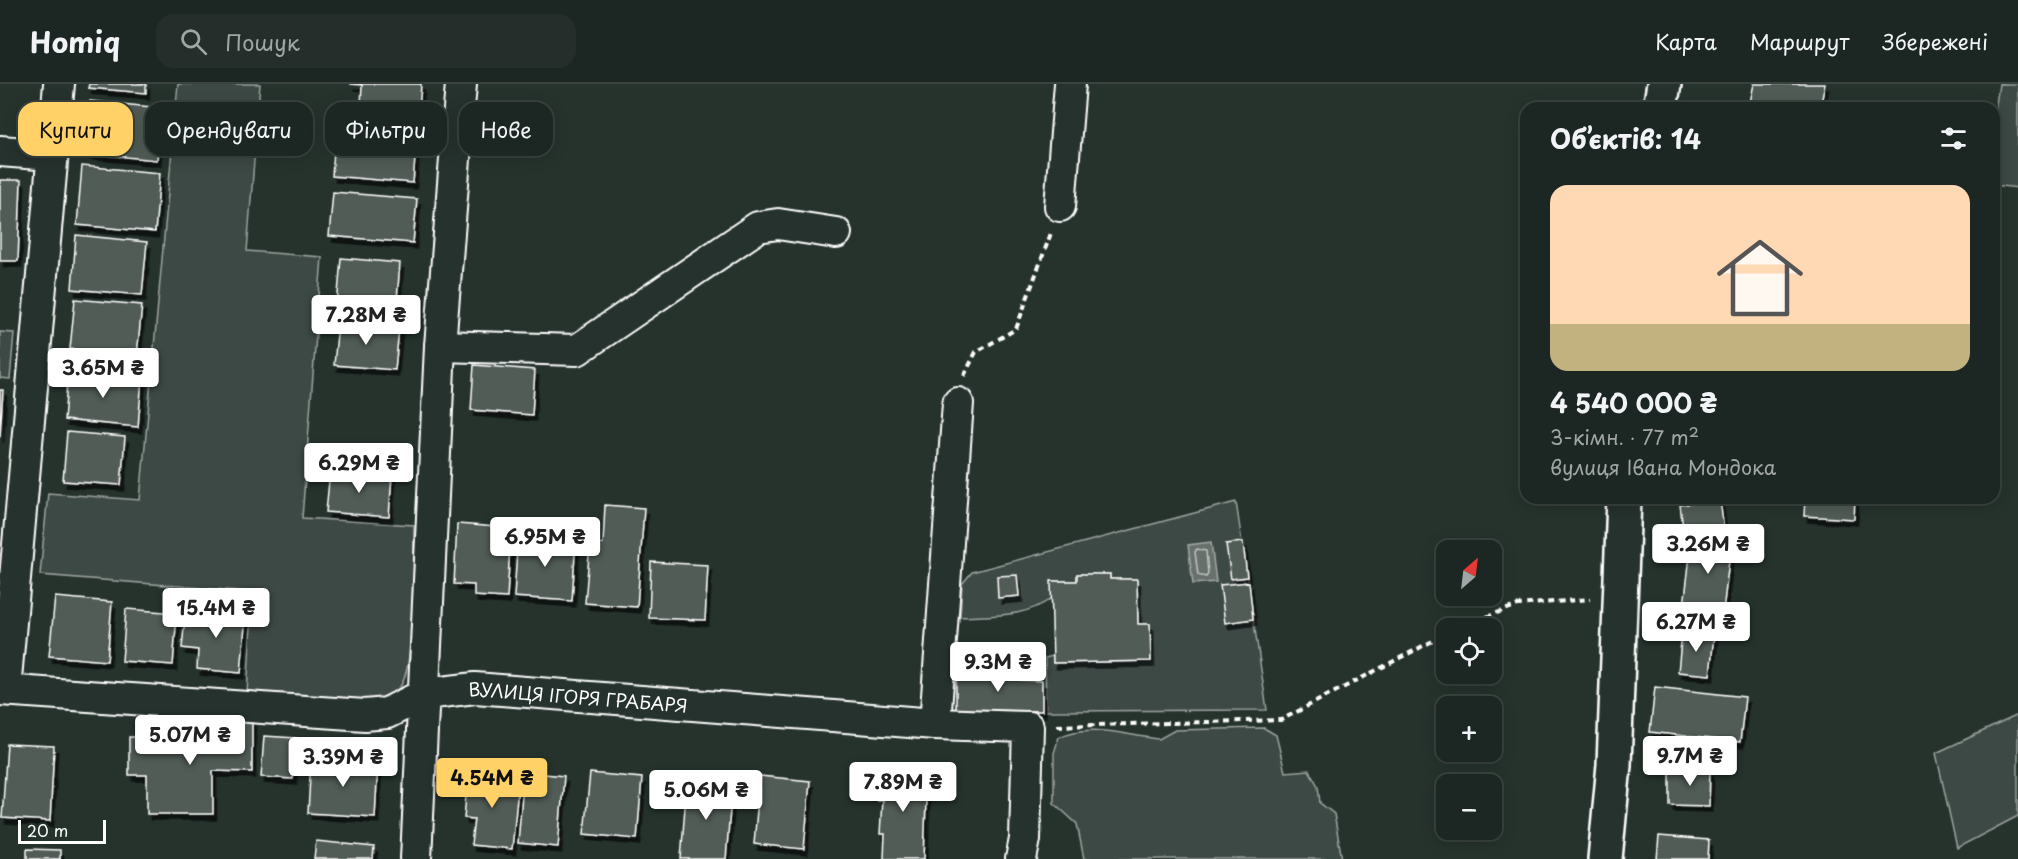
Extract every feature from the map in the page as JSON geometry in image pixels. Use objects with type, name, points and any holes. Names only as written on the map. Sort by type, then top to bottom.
[{"type":"street","points":[[57,102],[59,84]]},
{"type":"street","points":[[416,859],[440,346],[460,84]]},
{"type":"street","points":[[1060,206],[1070,84]]},
{"type":"street","points":[[1661,102],[1664,84]]},
{"type":"street","points":[[0,151],[18,152]]},
{"type":"street","points":[[2,690],[10,501],[52,156]]},
{"type":"street","points":[[440,346],[576,350],[758,227],[778,224],[836,233]]},
{"type":"street","points":[[934,724],[958,403]]},
{"type":"street","points":[[1605,859],[1614,765],[1624,504]]},
{"type":"street","name":"ВУЛИЦЯ ІГОРЯ ГРАБАРЯ","points":[[2,690],[365,715],[387,713],[425,694],[475,688],[934,724],[1028,727]]},
{"type":"street","points":[[1021,859],[1025,839],[1028,727]]},
{"type":"path","points":[[958,403],[962,380],[976,352],[1016,328],[1060,206]]},
{"type":"path","points":[[1484,618],[1518,605],[1620,596]]},
{"type":"path","points":[[1028,727],[1281,720],[1436,639]]},
{"type":"shaded area","points":[[178,84],[260,84],[259,102],[176,102]]},
{"type":"shaded area","points":[[1999,84],[2018,84],[2018,188],[2000,186],[2000,102],[1996,102]]},
{"type":"shaded area","points":[[171,156],[254,156],[247,251],[322,257],[302,518],[414,525],[411,633],[406,673],[401,685],[388,696],[373,702],[247,694],[253,592],[40,575],[48,493],[140,500]]},
{"type":"shaded area","points":[[0,332],[14,333],[10,379],[0,378]]},
{"type":"shaded area","points":[[1236,502],[1267,710],[1046,711],[1045,658],[1053,656],[1053,663],[1151,661],[1150,624],[1138,624],[1137,579],[1110,579],[1110,574],[1077,574],[1077,581],[1052,581],[1052,598],[1031,609],[1008,614],[960,617],[962,584],[972,572]]},
{"type":"shaded area","points":[[2018,715],[2018,816],[1957,848],[1936,753]]},
{"type":"shaded area","points":[[1264,728],[1276,735],[1285,772],[1309,770],[1318,786],[1320,803],[1334,814],[1342,859],[1084,859],[1077,824],[1054,803],[1054,753],[1059,737],[1096,730],[1159,739],[1175,730]]},
{"type":"water","points":[[1211,542],[1216,582],[1193,584],[1188,545]]},
{"type":"building","points":[[89,84],[146,84],[146,93],[88,88]]},
{"type":"building","points":[[350,84],[421,84],[420,102],[361,102],[362,85]]},
{"type":"building","points":[[1754,84],[1825,84],[1821,102],[1750,102]]},
{"type":"building","points":[[133,105],[145,106],[145,156],[157,156],[157,160],[116,156],[133,156]]},
{"type":"building","points":[[334,156],[415,156],[413,183],[332,176]]},
{"type":"building","points":[[82,166],[160,173],[155,232],[77,225]]},
{"type":"building","points":[[0,180],[21,180],[18,261],[0,261]]},
{"type":"building","points":[[333,192],[417,199],[413,243],[329,236]]},
{"type":"building","points":[[76,235],[147,242],[142,295],[72,289]]},
{"type":"building","points":[[341,258],[400,263],[396,311],[337,306]]},
{"type":"building","points":[[75,299],[142,305],[137,355],[70,349]]},
{"type":"building","points":[[338,323],[399,328],[395,370],[334,365]]},
{"type":"building","points":[[474,365],[535,370],[532,415],[471,410]]},
{"type":"building","points":[[68,371],[142,378],[138,427],[64,420]]},
{"type":"building","points":[[0,390],[3,390],[0,437]]},
{"type":"building","points":[[67,432],[125,437],[121,485],[63,481]]},
{"type":"building","points":[[330,470],[392,475],[389,517],[326,512]]},
{"type":"building","points":[[1721,504],[1724,531],[1684,536],[1680,505]]},
{"type":"building","points":[[1805,504],[1855,504],[1854,519],[1804,516]]},
{"type":"building","points":[[605,505],[644,508],[637,607],[585,603],[590,543],[603,544]]},
{"type":"building","points":[[457,524],[511,528],[507,598],[474,596],[474,585],[454,584]]},
{"type":"building","points":[[518,534],[576,538],[572,601],[514,597]]},
{"type":"building","points":[[1692,539],[1731,544],[1723,611],[1684,606]]},
{"type":"building","points":[[1243,542],[1247,577],[1231,579],[1226,544]]},
{"type":"building","points":[[651,562],[708,565],[705,620],[649,618]]},
{"type":"building","points":[[1077,574],[1110,574],[1110,579],[1137,579],[1138,624],[1150,624],[1151,661],[1053,663],[1051,581],[1077,581]]},
{"type":"building","points":[[1017,575],[1019,596],[998,598],[997,576]]},
{"type":"building","points":[[1249,582],[1253,619],[1225,623],[1220,585]]},
{"type":"building","points":[[55,597],[112,602],[107,661],[49,656]]},
{"type":"building","points":[[186,608],[246,613],[241,673],[197,669],[198,650],[182,648]]},
{"type":"building","points":[[126,609],[177,613],[173,665],[122,661]]},
{"type":"building","points":[[1682,631],[1714,634],[1710,675],[1678,672]]},
{"type":"building","points":[[956,673],[1021,674],[1021,680],[1042,681],[1042,711],[956,710]]},
{"type":"building","points":[[1655,687],[1745,697],[1740,742],[1650,732]]},
{"type":"building","points":[[252,720],[252,772],[213,771],[213,814],[147,814],[147,775],[129,775],[129,737],[209,737],[209,721]]},
{"type":"building","points":[[264,736],[296,738],[293,779],[261,777]]},
{"type":"building","points":[[7,744],[54,746],[50,821],[2,818]]},
{"type":"building","points":[[311,759],[378,763],[375,817],[308,813]]},
{"type":"building","points":[[878,769],[927,771],[924,859],[884,859],[885,834],[880,834],[882,800],[877,800]]},
{"type":"building","points":[[1670,769],[1710,770],[1709,806],[1670,805]]},
{"type":"building","points":[[524,772],[564,776],[558,847],[518,843]]},
{"type":"building","points":[[468,773],[519,778],[512,849],[471,845],[474,819],[464,818]]},
{"type":"building","points":[[590,773],[642,778],[637,839],[584,834]]},
{"type":"building","points":[[760,776],[810,781],[804,849],[754,844]]},
{"type":"building","points":[[687,781],[732,785],[726,859],[681,859]]},
{"type":"building","points":[[1659,836],[1709,840],[1708,859],[1657,859]]},
{"type":"building","points":[[316,841],[374,847],[373,859],[314,859]]},
{"type":"building","points":[[27,849],[60,850],[60,859],[27,859]]}]
